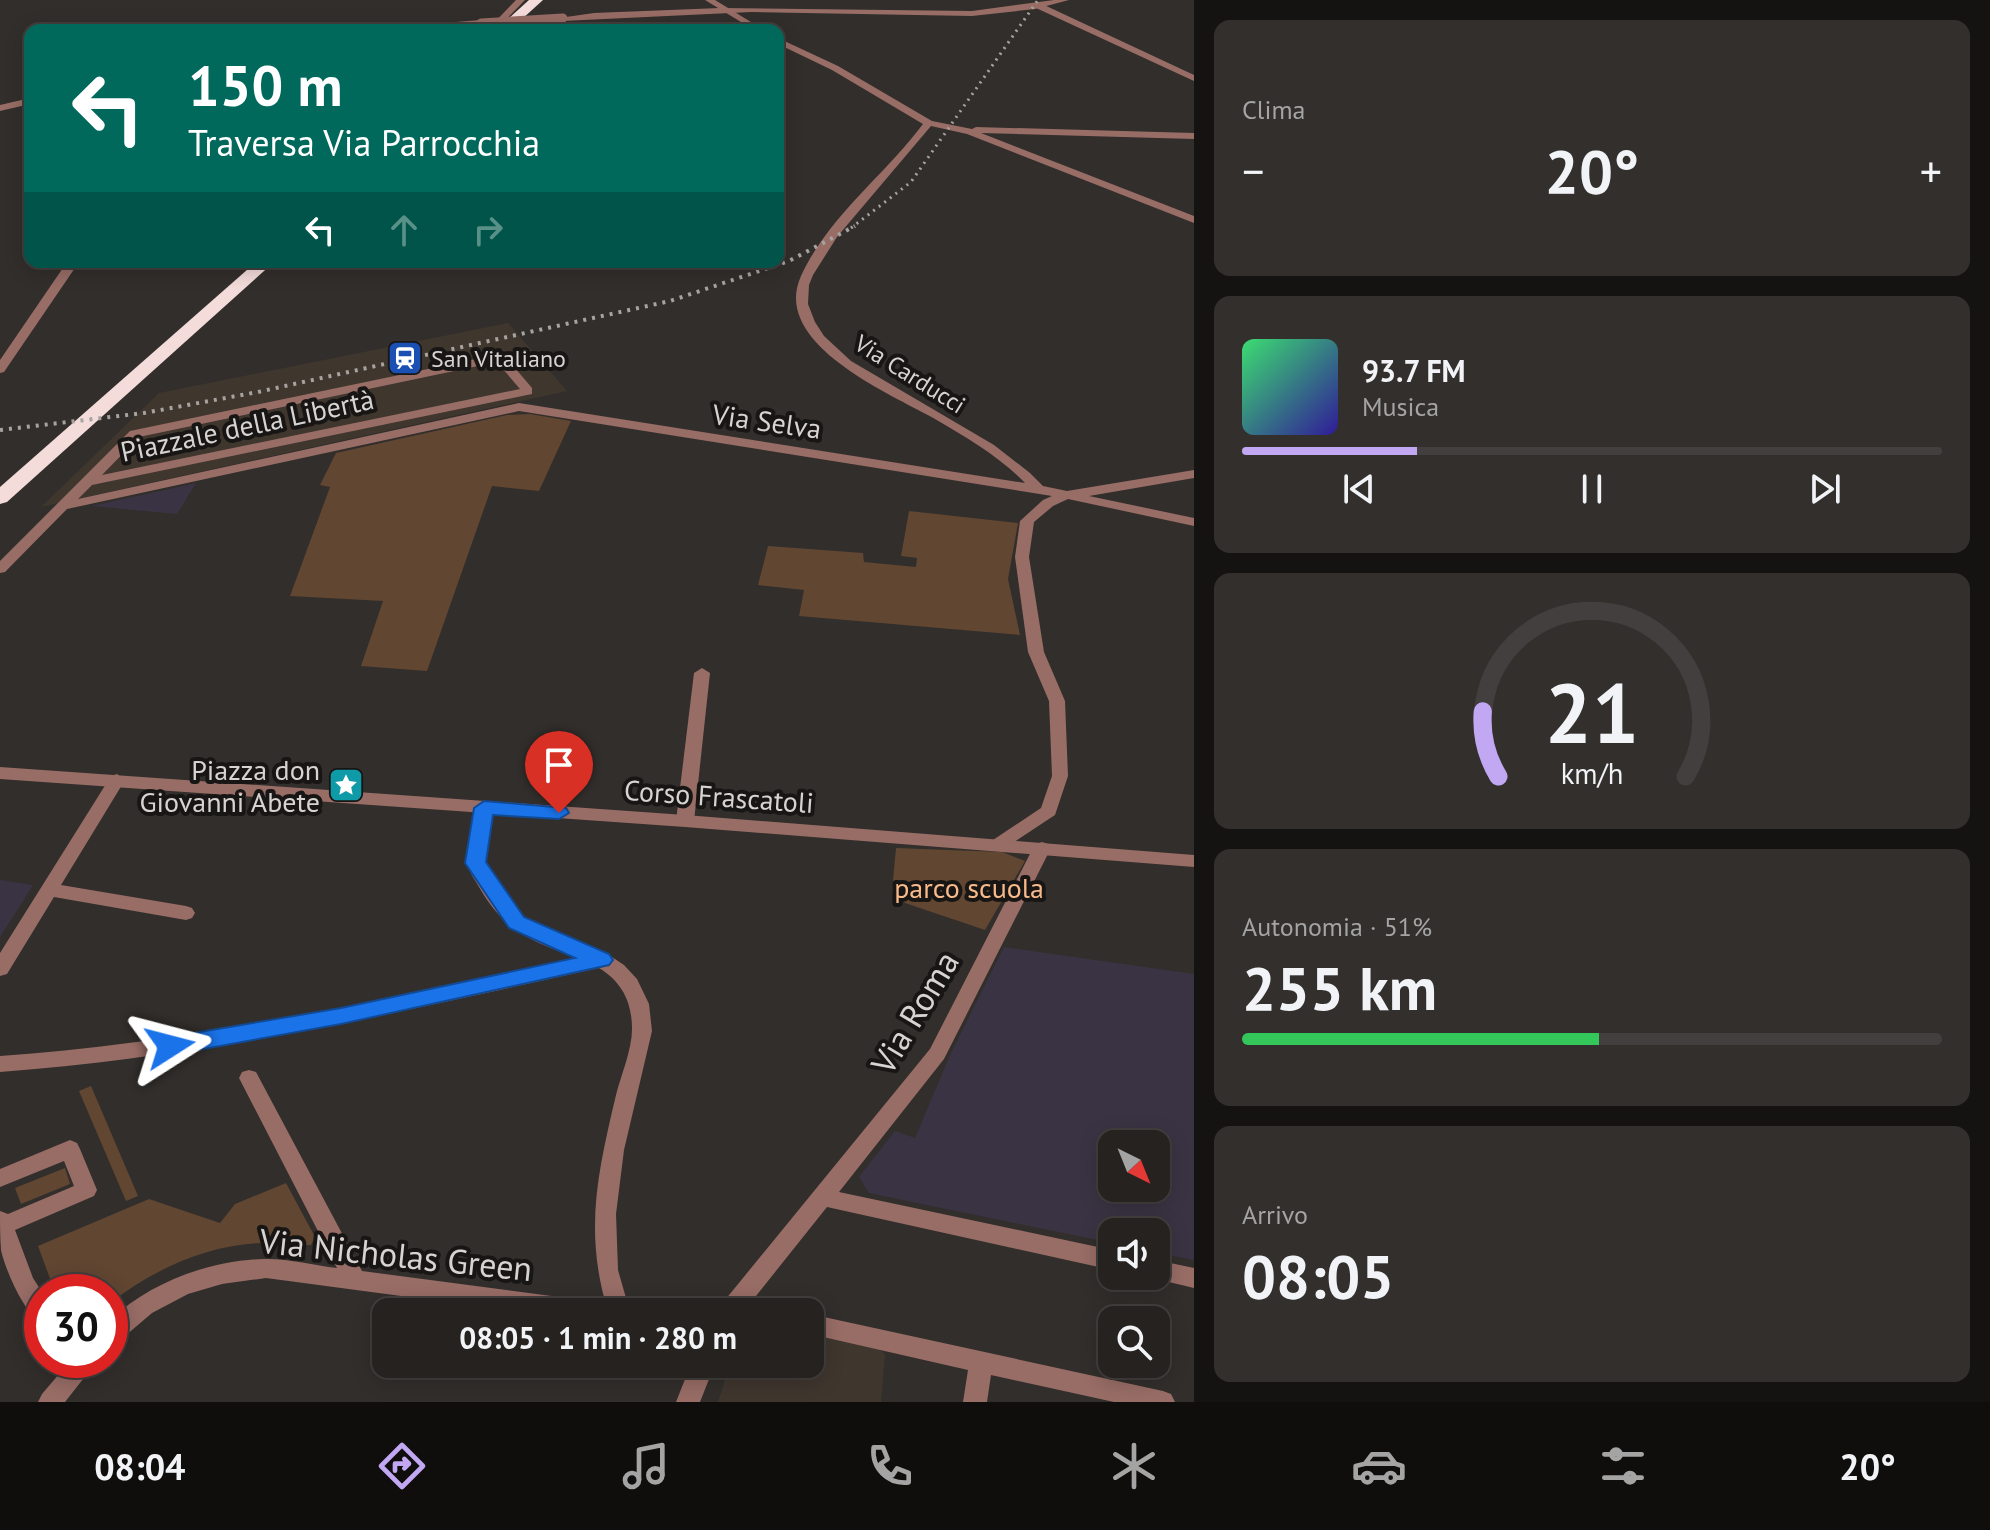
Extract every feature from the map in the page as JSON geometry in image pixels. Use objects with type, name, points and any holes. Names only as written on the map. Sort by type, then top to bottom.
[{"type":"highway","points":[[509,24],[537,0]]},
{"type":"highway","points":[[523,24],[549,0]]},
{"type":"highway","points":[[0,498],[259,268]]},
{"type":"highway","points":[[0,479],[231,269]]},
{"type":"street","points":[[497,24],[521,0]]},
{"type":"street","points":[[709,0],[750,24]]},
{"type":"street","points":[[468,24],[724,8],[944,11],[1039,6],[1065,0]]},
{"type":"street","points":[[1039,6],[1194,78]]},
{"type":"street","points":[[784,44],[835,68],[929,123],[961,129],[1194,136]]},
{"type":"street","points":[[0,108],[24,102]]},
{"type":"street","name":"Via Carducci","points":[[929,123],[906,157],[850,216],[808,273],[802,290],[804,315],[827,348],[1016,468],[1038,489]]},
{"type":"street","points":[[961,129],[1194,220]]},
{"type":"street","points":[[0,369],[69,268]]},
{"type":"street","name":"Piazzale della Libertà","points":[[500,358],[528,391],[86,482],[135,434],[500,358]]},
{"type":"street","name":"Via Selva","points":[[64,506],[519,407],[1038,489],[1194,522]]},
{"type":"street","points":[[995,844],[1049,811],[1060,776],[1057,701],[1036,652],[1022,557],[1027,521],[1048,503],[1067,495],[1194,474]]},
{"type":"street","points":[[0,569],[86,482]]},
{"type":"street","points":[[685,821],[702,673]]},
{"type":"street","name":"Corso Frascatoli","points":[[0,773],[685,821],[1194,861]]},
{"type":"street","points":[[0,969],[52,890],[117,780]]},
{"type":"street","points":[[484,808],[476,863],[510,916],[537,934],[602,960],[630,982],[642,1018],[612,1166],[607,1215],[607,1269],[615,1298]]},
{"type":"street","name":"Via Roma","points":[[742,1298],[825,1198],[937,1054],[1042,848]]},
{"type":"street","points":[[52,890],[186,913]]},
{"type":"street","points":[[0,1064],[124,1053],[264,1031],[602,960]]},
{"type":"street","points":[[249,1078],[354,1278]]},
{"type":"street","points":[[0,1178],[70,1149],[86,1190],[1,1223],[24,1282]]},
{"type":"street","points":[[825,1198],[1098,1257]]},
{"type":"street","name":"Via Nicholas Green","points":[[128,1316],[177,1285],[222,1272],[266,1268],[497,1298]]},
{"type":"street","points":[[1170,1273],[1194,1278]]},
{"type":"street","points":[[824,1327],[1163,1402]]},
{"type":"street","points":[[975,1402],[981,1360]]},
{"type":"street","points":[[50,1402],[71,1378]]},
{"type":"street","points":[[688,1402],[693,1378]]},
{"type":"shaded area","points":[[508,323],[567,391],[41,507],[159,393]]},
{"type":"shaded area","points":[[196,483],[177,514],[91,506],[174,488]]},
{"type":"shaded area","points":[[0,880],[33,885],[0,937]]},
{"type":"shaded area","points":[[1004,947],[1194,974],[1194,1260],[1170,1256],[1170,1218],[1098,1218],[1098,1240],[869,1193],[859,1177],[895,1131],[915,1138],[950,1055]]},
{"type":"shaded area","points":[[824,1334],[875,1345],[885,1354],[881,1402],[718,1402],[726,1378],[824,1378]]},
{"type":"green space","points":[[530,414],[571,421],[539,491],[492,486],[427,671],[361,666],[383,601],[290,596],[330,487],[320,485],[336,453],[507,415]]},
{"type":"green space","points":[[909,511],[1018,523],[1008,579],[1020,635],[799,616],[804,590],[758,585],[768,546],[863,553],[864,562],[916,567],[917,558],[901,556]]},
{"type":"green space","name":"parco scuola","points":[[896,848],[1002,852],[1025,861],[985,930],[905,903],[892,891]]},
{"type":"green space","points":[[91,1086],[138,1196],[126,1201],[79,1091]]},
{"type":"green space","points":[[65,1168],[70,1184],[21,1204],[15,1188]]},
{"type":"green space","points":[[286,1183],[315,1237],[311,1245],[261,1243],[200,1254],[162,1270],[128,1290],[128,1274],[48,1274],[38,1246],[149,1199],[220,1223],[235,1204]]},
{"type":"railway","points":[[851,228],[911,182],[1038,0]]},
{"type":"railway","points":[[784,263],[855,226]]},
{"type":"railway","points":[[0,430],[144,413],[258,392],[670,301],[768,268]]},
{"type":"place","name":"San Vitaliano","points":[[405,358]]},
{"type":"place","name":"Piazza don Giovanni Abete","points":[[346,785]]},
{"type":"route","points":[[170,1046],[341,1016],[602,960],[517,923],[476,863],[484,808],[559,813]]}]
